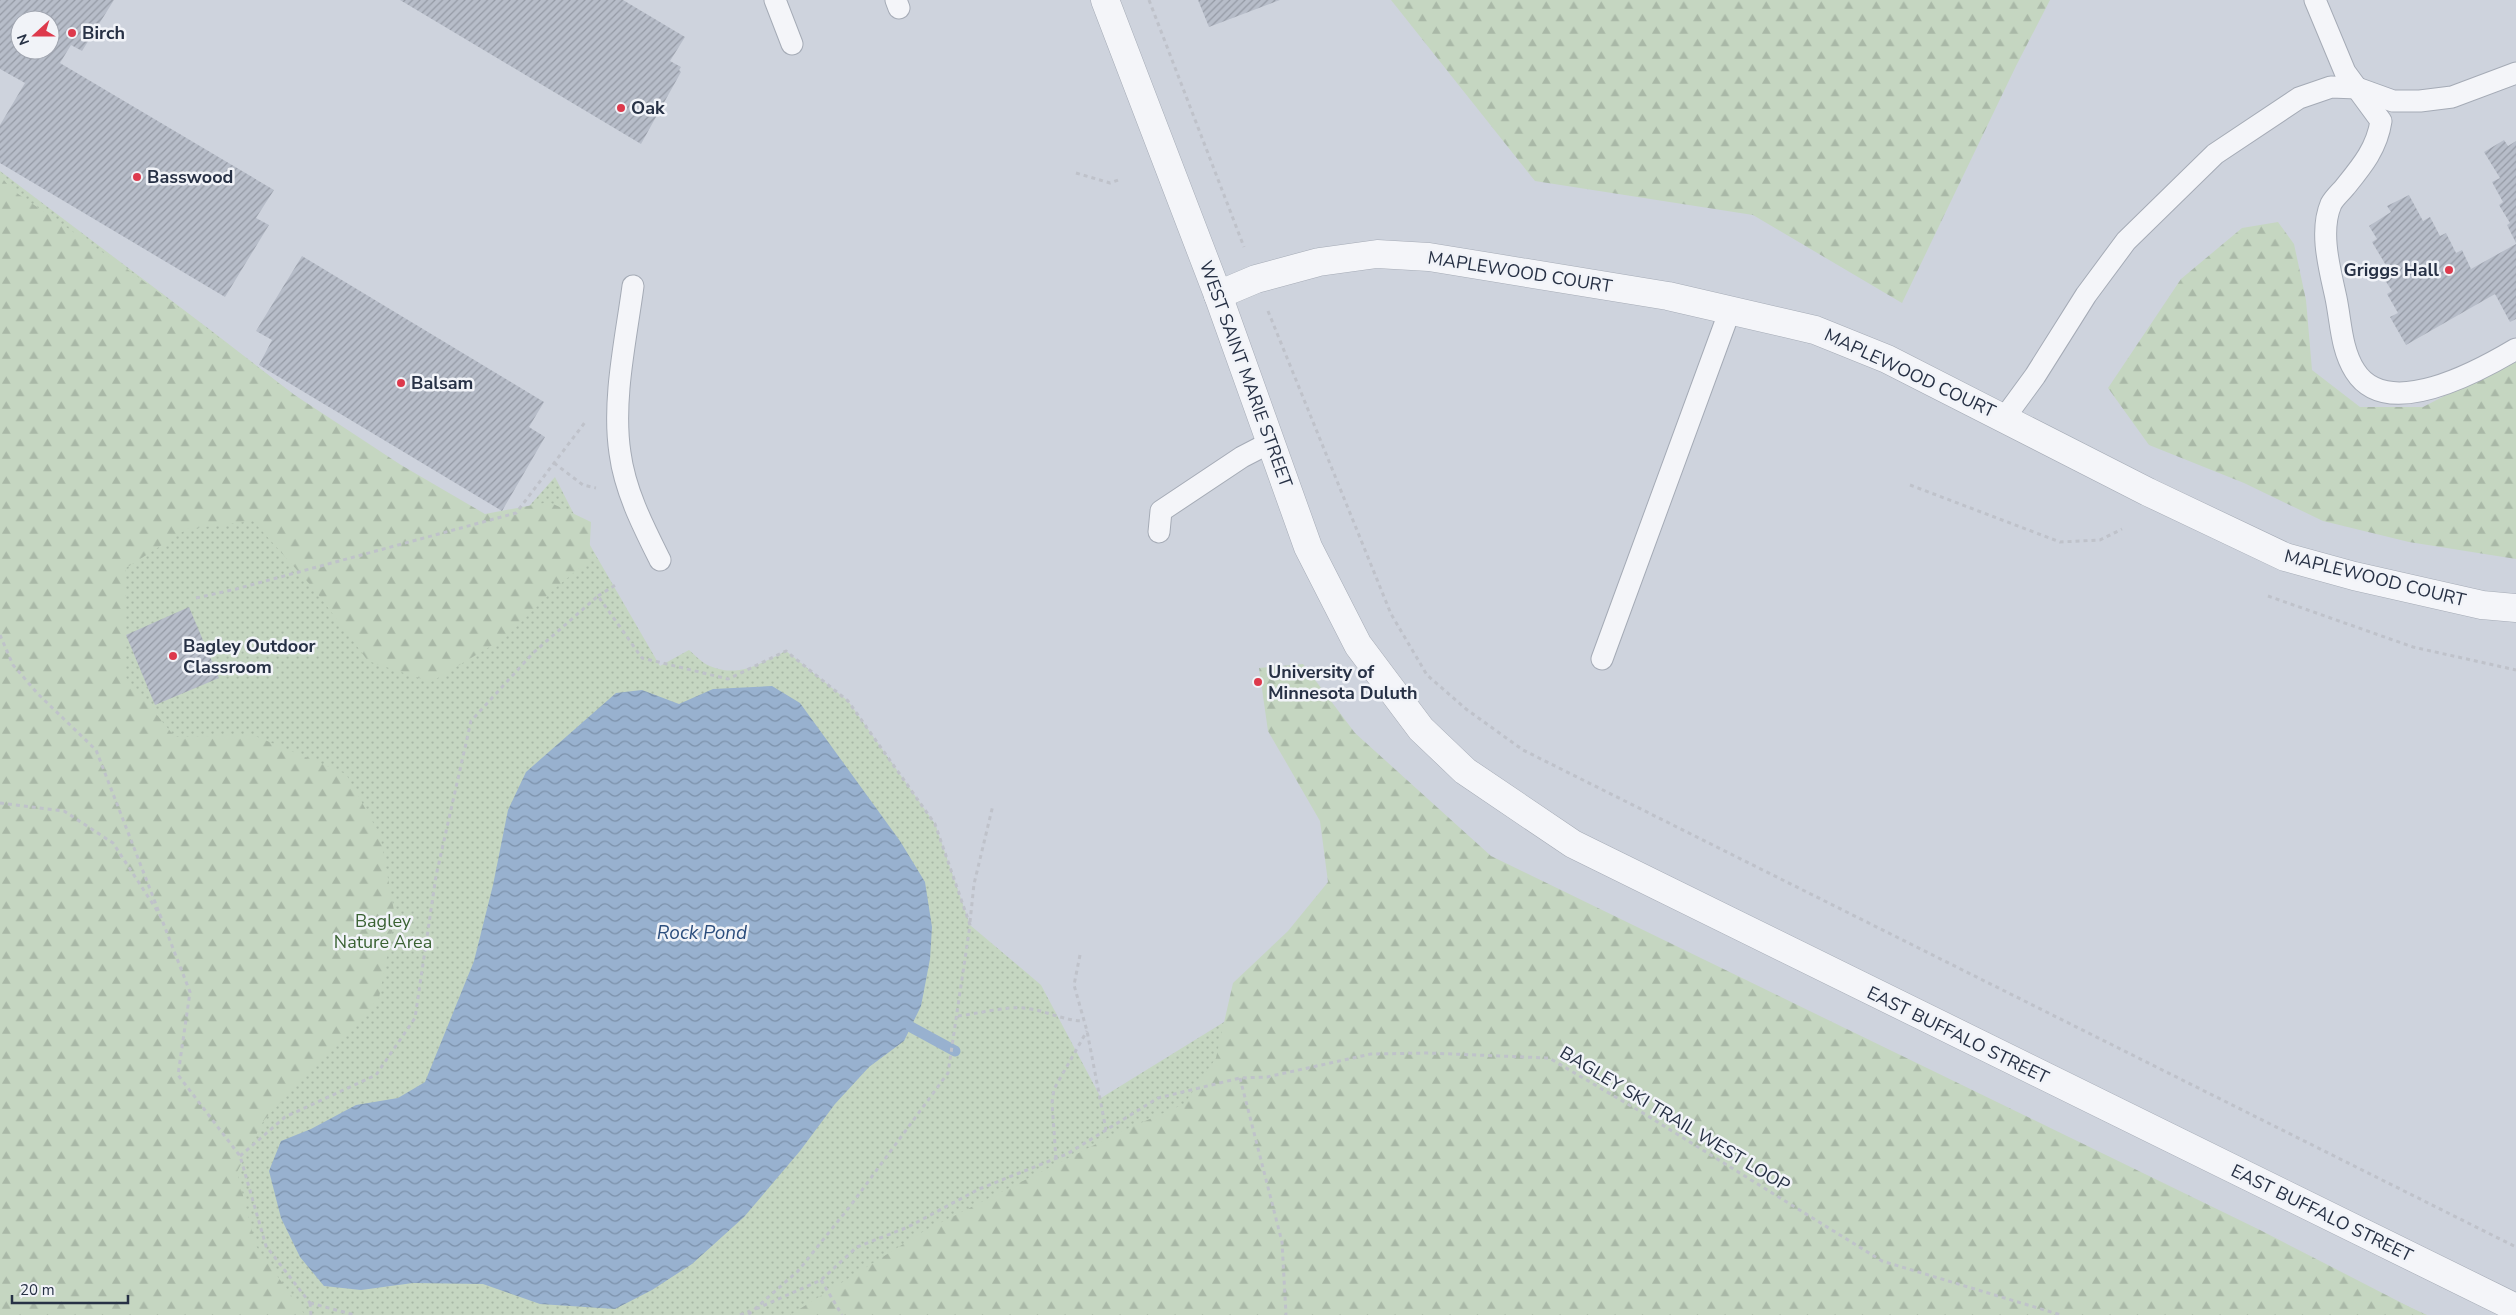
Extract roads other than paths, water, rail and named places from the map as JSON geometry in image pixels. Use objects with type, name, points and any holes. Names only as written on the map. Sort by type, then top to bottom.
[{"type":"street","name":"WEST SAINT MARIE STREET","points":[[1105,0],[1218,295],[1308,547],[1358,645],[1421,729]]},
{"type":"street","name":"MAPLEWOOD COURT","points":[[1218,295],[1256,279],[1320,262],[1376,254],[1411,256],[1668,296],[1815,330],[1887,359],[2005,417],[2148,492],[2285,557],[2354,576],[2482,605],[2516,608]]},
{"type":"street","name":"EAST BUFFALO STREET","points":[[1421,729],[1465,771],[1573,844],[2516,1308]]},
{"type":"lane","points":[[775,0],[792,44]]},
{"type":"lane","points":[[2315,0],[2339,58],[2381,122],[2376,144],[2363,165],[2331,204],[2326,226],[2329,261],[2344,348],[2355,372],[2369,385],[2387,394],[2410,392],[2427,389],[2478,371],[2516,349]]},
{"type":"lane","points":[[2005,417],[2035,376],[2086,296],[2126,241],[2215,154],[2299,98],[2331,87],[2357,88],[2393,101],[2420,102],[2452,97],[2516,73]]},
{"type":"lane","points":[[633,286],[617,413],[620,453],[639,518],[660,560]]},
{"type":"lane","points":[[1602,659],[1730,310]]},
{"type":"lane","points":[[1159,532],[1161,511],[1242,456],[1271,442]]},
{"type":"water","name":"Rock Pond","points":[[772,686],[800,703],[900,841],[925,882],[932,927],[930,959],[921,1006],[904,1041],[869,1067],[835,1104],[800,1151],[744,1217],[692,1264],[652,1290],[615,1309],[540,1304],[483,1284],[413,1283],[361,1290],[324,1286],[300,1257],[281,1218],[269,1171],[281,1141],[311,1129],[356,1105],[398,1098],[425,1082],[474,961],[493,885],[508,810],[526,772],[616,693],[642,690],[679,704],[713,689]]},
{"type":"waterway","points":[[911,1027],[955,1051]]},
{"type":"place","name":"Birch","points":[[72,33]]},
{"type":"place","name":"Oak","points":[[621,108]]},
{"type":"place","name":"Basswood","points":[[137,177]]},
{"type":"place","name":"Griggs Hall","points":[[2449,270]]},
{"type":"place","name":"Balsam","points":[[401,383]]},
{"type":"place","name":"Bagley Outdoor Classroom","points":[[173,656]]},
{"type":"place","name":"University of Minnesota Duluth","points":[[1258,682]]},
{"type":"park label","name":"Bagley Nature Area","points":[[383,931]]}]
